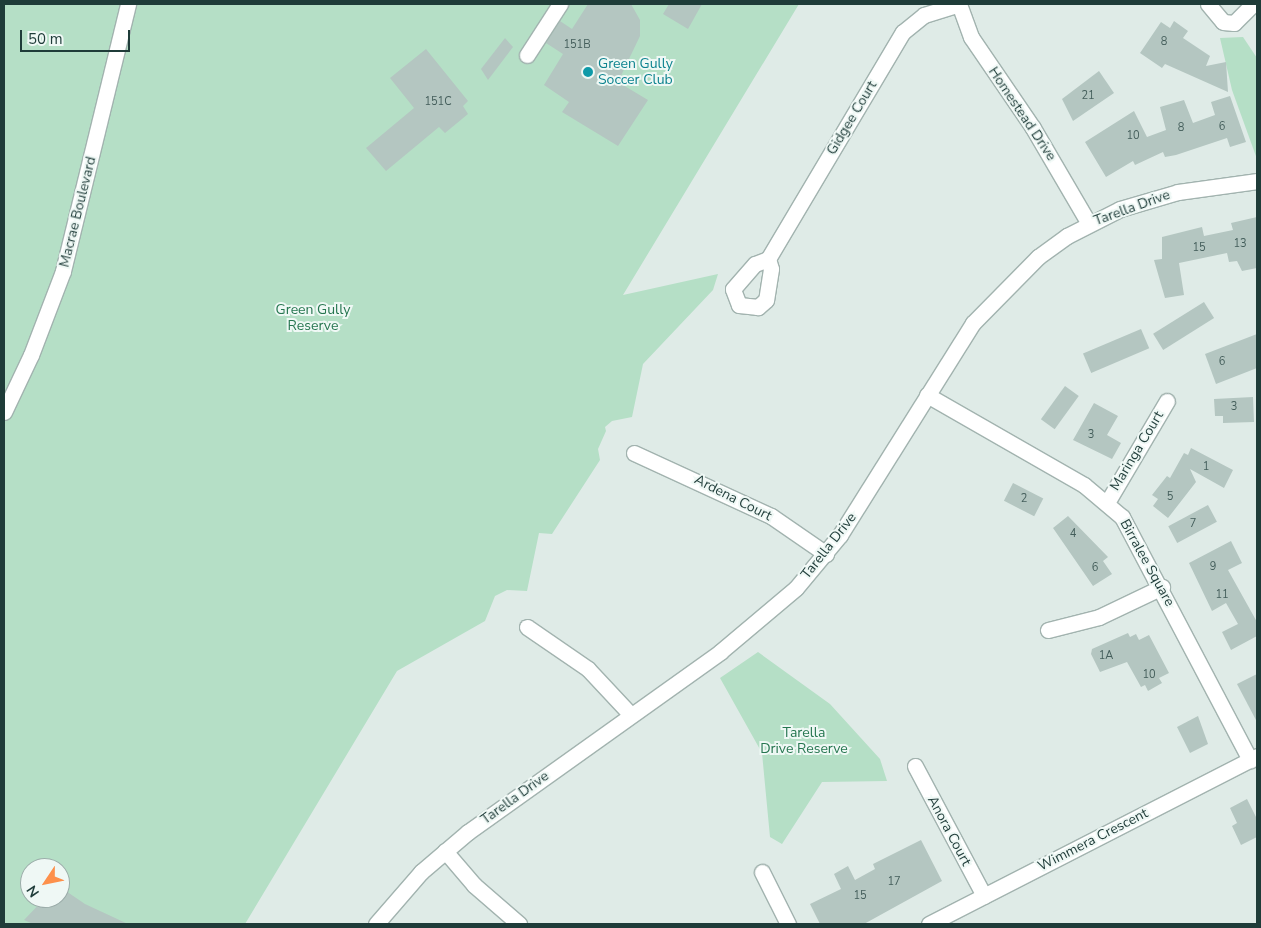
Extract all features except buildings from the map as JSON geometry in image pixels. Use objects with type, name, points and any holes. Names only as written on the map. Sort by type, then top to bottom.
[{"type":"street","name":"Macrae Boulevard","points":[[4,412],[32,355],[63,271],[128,4]]},
{"type":"street","points":[[527,55],[560,4]]},
{"type":"street","name":"Homestead Drive","points":[[959,4],[971,37],[1033,128],[1089,224]]},
{"type":"street","name":"Gidgee Court","points":[[768,259],[902,32],[924,16],[959,4]]},
{"type":"street","points":[[1208,4],[1223,22],[1234,23],[1253,4]]},
{"type":"street","name":"Tarella Drive","points":[[376,924],[421,872],[445,851],[769,614],[826,554],[973,323],[997,294],[1038,257],[1089,224],[1178,192],[1257,181]]},
{"type":"street","name":"Birralee Square","points":[[928,395],[1108,501],[1126,523],[1254,758]]},
{"type":"street","name":"Maringa Court","points":[[1108,501],[1167,401]]},
{"type":"street","name":"Ardena Court","points":[[634,453],[771,516],[826,554]]},
{"type":"street","points":[[1048,630],[1099,617],[1162,587]]},
{"type":"street","points":[[527,627],[588,669],[631,715]]},
{"type":"street","name":"Wimmera Crescent","points":[[929,924],[1254,758]]},
{"type":"street","name":"Anora Court","points":[[915,766],[984,896]]},
{"type":"street","points":[[445,851],[480,891],[519,924]]},
{"type":"street","points":[[762,872],[788,924]]},
{"type":"green space","name":"Green Gully Reserve","points":[[4,4],[799,4],[623,295],[718,274],[713,290],[643,364],[632,417],[612,421],[605,427],[606,431],[598,449],[600,460],[552,534],[539,533],[527,591],[507,590],[495,596],[485,621],[397,671],[245,924],[4,924]]},
{"type":"green space","points":[[1243,37],[1257,58],[1257,159],[1232,90],[1220,38]]},
{"type":"green space","name":"Tarella Drive Reserve","points":[[758,652],[830,704],[880,759],[887,781],[822,782],[782,844],[770,837],[762,753],[720,678]]},
{"type":"place","name":"Green Gully Soccer Club","points":[[588,72]]}]
